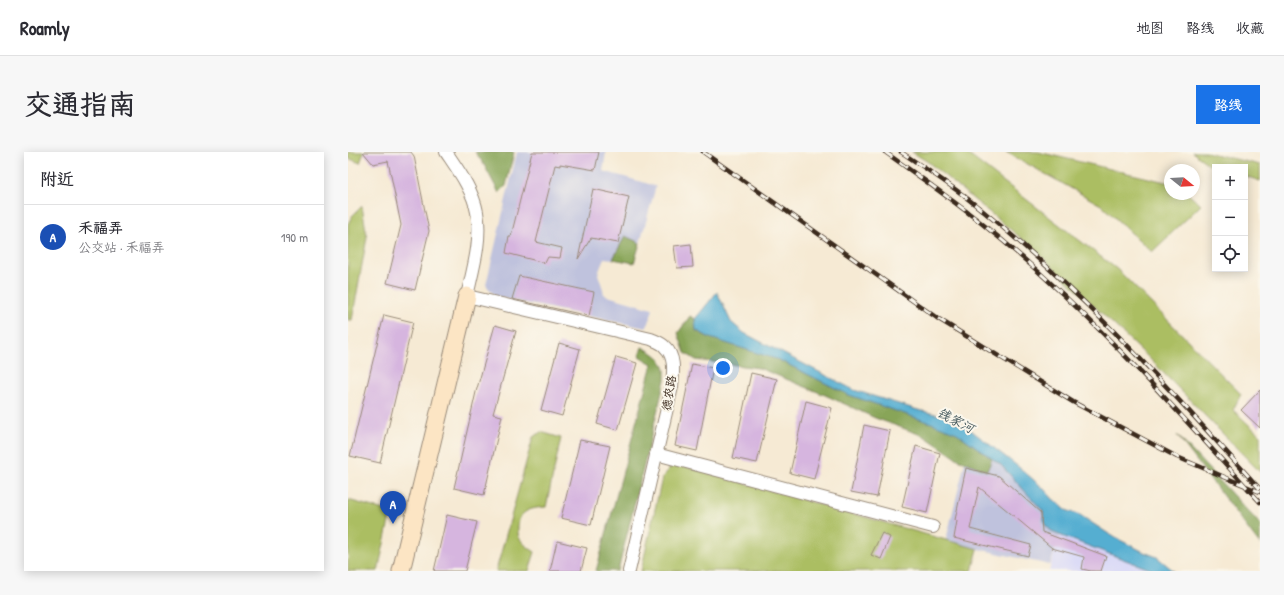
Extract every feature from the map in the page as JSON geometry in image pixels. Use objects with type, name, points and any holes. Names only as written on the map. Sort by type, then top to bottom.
[{"type":"street","points":[[400,571],[467,296],[476,255],[479,228],[477,210],[472,195],[459,171],[446,152]]},
{"type":"street","name":"德农路","points":[[467,296],[651,339],[664,346],[670,353],[673,366],[672,387],[629,571]]},
{"type":"street","points":[[656,454],[933,526]]},
{"type":"shaded area","points":[[517,152],[606,152],[603,171],[656,186],[640,243],[625,236],[613,259],[604,258],[598,274],[604,295],[653,309],[646,328],[496,297],[486,285]]},
{"type":"shaded area","points":[[992,459],[1001,465],[1044,511],[1046,525],[1054,533],[1060,535],[1050,565],[978,549],[946,540],[965,462],[986,470]]},
{"type":"shaded area","points":[[1060,535],[1155,571],[1049,571]]},
{"type":"green space","points":[[348,152],[364,152],[360,163],[348,158]]},
{"type":"green space","points":[[475,152],[514,152],[506,186],[499,193],[483,163]]},
{"type":"green space","points":[[912,152],[965,152],[1118,270],[1241,394],[1233,410],[1260,435],[1260,472],[1148,357],[1027,243],[928,162]]},
{"type":"green space","points":[[1006,152],[1038,152],[1164,182],[1164,200],[1195,200],[1201,205],[1152,252],[1101,205]]},
{"type":"green space","points":[[1192,152],[1206,152],[1260,165],[1260,181],[1248,177],[1248,164],[1212,164],[1212,166]]},
{"type":"green space","points":[[362,206],[367,237],[352,320],[348,320],[348,224],[352,216]]},
{"type":"green space","points":[[625,236],[640,243],[634,263],[613,259]]},
{"type":"green space","points":[[690,316],[695,319],[696,331],[710,338],[779,360],[849,395],[957,433],[992,459],[987,471],[958,459],[924,436],[875,418],[825,395],[759,368],[696,360],[685,353],[678,333]]},
{"type":"green space","points":[[642,347],[654,354],[661,361],[665,367],[665,380],[618,571],[596,571],[652,364],[639,356]]},
{"type":"green space","points":[[541,432],[561,438],[546,507],[535,508],[526,512],[522,515],[518,524],[519,538],[525,545],[535,552],[529,571],[496,571],[533,437]]},
{"type":"green space","points":[[1177,435],[1260,524],[1260,545]]},
{"type":"green space","points":[[672,465],[684,466],[978,549],[972,571],[641,571],[662,478]]},
{"type":"green space","points":[[348,500],[391,512],[378,571],[348,571]]},
{"type":"water","points":[[717,292],[731,322],[744,333],[854,390],[918,410],[944,416],[972,431],[1020,468],[1066,510],[1080,515],[1112,536],[1157,557],[1174,571],[1155,571],[1054,533],[1045,525],[1043,511],[1001,465],[957,433],[849,395],[779,360],[710,338],[696,330],[695,319]]},
{"type":"building","points":[[363,152],[411,152],[414,156],[429,231],[415,290],[387,283],[401,225],[388,161],[373,164]]},
{"type":"building","points":[[532,152],[599,152],[595,170],[560,164],[560,166],[555,165],[536,242],[562,248],[560,258],[548,257],[545,263],[506,253],[509,236],[511,236]]},
{"type":"building","points":[[593,189],[629,197],[618,243],[591,238],[578,259]]},
{"type":"building","points":[[691,244],[693,267],[677,268],[674,246]]},
{"type":"building","points":[[519,276],[594,292],[589,316],[512,299]]},
{"type":"building","points":[[384,315],[413,322],[380,463],[350,456]]},
{"type":"building","points":[[495,325],[516,331],[493,414],[502,416],[484,495],[454,488],[476,392]]},
{"type":"building","points":[[559,343],[580,349],[562,416],[541,410]]},
{"type":"building","points":[[616,357],[637,363],[618,430],[597,424]]},
{"type":"building","points":[[692,364],[713,368],[697,451],[675,446]]},
{"type":"building","points":[[751,373],[777,379],[757,463],[733,458]]},
{"type":"building","points":[[1260,390],[1260,428],[1241,410]]},
{"type":"building","points":[[806,401],[832,408],[814,479],[790,473]]},
{"type":"building","points":[[864,425],[890,431],[877,497],[851,492]]},
{"type":"building","points":[[580,440],[610,446],[591,525],[561,518]]},
{"type":"building","points":[[916,446],[940,453],[927,513],[902,507]]},
{"type":"building","points":[[966,468],[999,476],[1041,513],[1042,532],[1106,556],[1101,571],[1082,569],[1084,557],[1052,548],[979,487],[970,529],[1031,545],[1028,556],[954,538],[957,521],[955,520]]},
{"type":"building","points":[[447,515],[477,522],[465,571],[434,571]]},
{"type":"building","points":[[882,533],[890,537],[881,559],[871,555]]},
{"type":"building","points":[[557,541],[587,548],[581,571],[550,571]]},
{"type":"railway","points":[[703,152],[937,318],[1073,402],[1177,457],[1260,492]]},
{"type":"railway","points":[[885,152],[980,222],[1055,287],[1126,356],[1260,502]]},
{"type":"railway","points":[[901,152],[963,195],[1004,228],[1043,263],[1154,373],[1260,489]]},
{"type":"place","name":"禾福弄","points":[[393,524]]},
{"type":"water label","name":"钱家河","points":[[956,420]]}]
